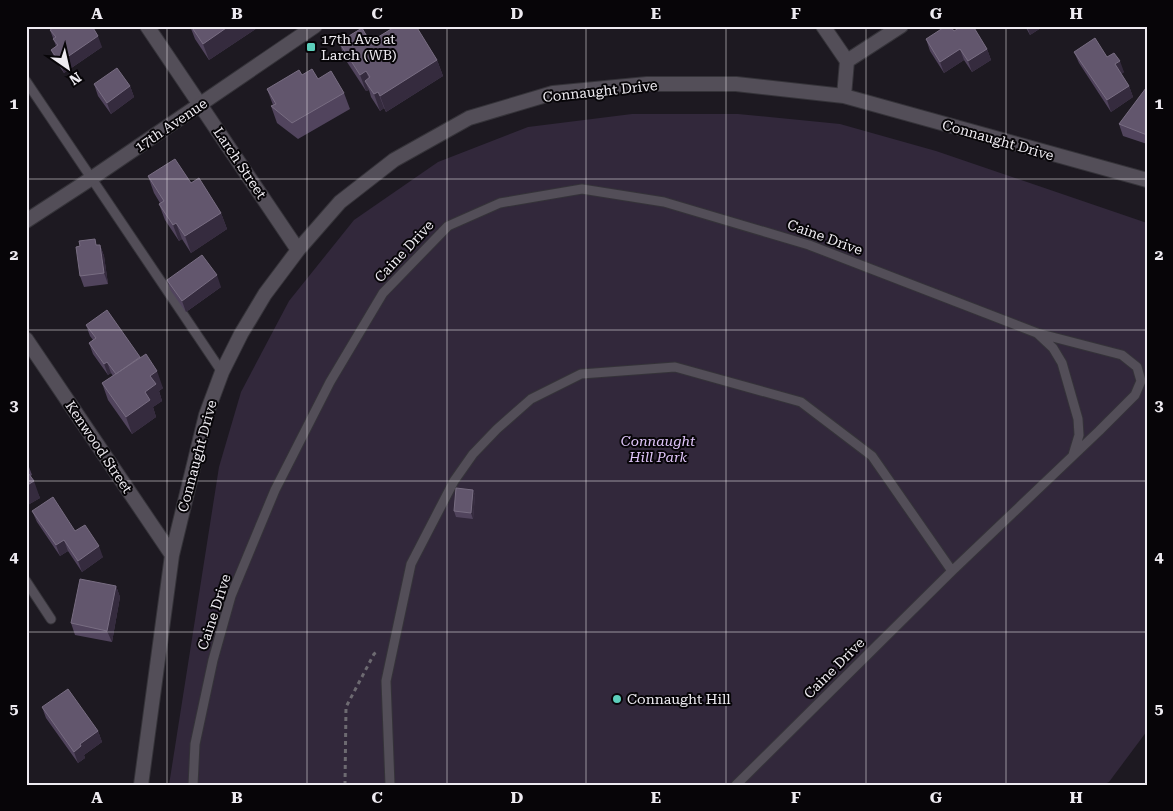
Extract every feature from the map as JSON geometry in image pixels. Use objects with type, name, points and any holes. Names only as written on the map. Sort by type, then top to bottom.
[{"type":"street","name":"Larch Street","points":[[147,26],[298,250]]},
{"type":"street","name":"17th Avenue","points":[[26,221],[201,105],[315,26]]},
{"type":"street","points":[[822,26],[847,61],[844,96]]},
{"type":"street","points":[[847,61],[901,26]]},
{"type":"street","name":"Connaught Drive","points":[[141,785],[172,555],[206,415],[222,372],[241,334],[265,294],[298,250],[340,202],[394,160],[469,118],[553,93],[647,84],[736,84],[844,96],[1147,180]]},
{"type":"street","name":"Kenwood Street","points":[[26,338],[172,555]]},
{"type":"lane","points":[[26,81],[222,372]]},
{"type":"lane","name":"Caine Drive","points":[[193,785],[195,744],[216,651],[231,596],[275,490],[330,382],[383,293],[448,226],[500,203],[582,189],[664,202],[809,245],[1037,333],[1122,355],[1137,366],[1141,381],[1135,395],[952,571],[736,785]]},
{"type":"lane","name":"Caine Drive","points":[[1037,333],[1053,348],[1062,363],[1065,373],[1078,419],[1079,435],[1073,456]]},
{"type":"lane","points":[[390,785],[386,681],[411,564],[454,481],[473,454],[531,399],[581,374],[674,367],[800,402],[872,456],[952,571]]},
{"type":"lane","points":[[26,581],[51,619]]},
{"type":"path","points":[[344,785],[346,706],[374,654],[395,638]]},
{"type":"green space","name":"Connaught Hill Park","points":[[632,114],[738,114],[840,124],[936,151],[1147,223],[1147,731],[1109,782],[1102,785],[169,785],[219,467],[241,392],[289,301],[354,220],[438,162],[528,127]]},
{"type":"building","points":[[56,26],[92,26],[98,36],[60,62],[51,50],[58,45],[53,39],[56,37],[50,30]]},
{"type":"building","points":[[191,26],[229,26],[203,44]]},
{"type":"building","points":[[396,26],[416,26],[437,60],[380,96],[378,92],[374,94],[365,81],[370,77],[366,71],[360,75],[339,42],[362,28],[369,40],[374,36],[375,39]]},
{"type":"building","points":[[946,26],[950,26],[954,31],[962,26],[973,26],[987,49],[968,61],[960,49],[940,62],[926,39]]},
{"type":"building","points":[[1095,38],[1107,57],[1114,53],[1120,61],[1115,64],[1129,86],[1107,100],[1074,52]]},
{"type":"building","points":[[117,68],[130,86],[107,103],[94,84]]},
{"type":"building","points":[[312,69],[318,79],[331,71],[344,93],[292,123],[271,106],[276,104],[267,89],[299,70],[302,75]]},
{"type":"building","points":[[1147,89],[1147,135],[1119,124]]},
{"type":"building","points":[[175,159],[191,183],[199,178],[221,213],[185,236],[176,223],[173,225],[159,204],[164,201],[148,176]]},
{"type":"building","points":[[95,239],[96,245],[100,245],[104,273],[80,276],[76,247],[80,246],[79,241]]},
{"type":"building","points":[[202,255],[217,275],[182,301],[167,280]]},
{"type":"building","points":[[107,310],[140,357],[116,374],[107,362],[104,364],[89,343],[96,338],[86,325]]},
{"type":"building","points":[[146,354],[157,371],[150,376],[156,384],[145,392],[150,400],[126,417],[102,383]]},
{"type":"building","points":[[26,470],[34,481],[26,486]]},
{"type":"building","points":[[456,488],[473,490],[471,513],[454,511]]},
{"type":"building","points":[[53,497],[75,531],[85,525],[99,546],[78,561],[64,540],[56,545],[32,511]]},
{"type":"building","points":[[80,579],[116,586],[107,631],[71,623]]},
{"type":"building","points":[[68,689],[98,731],[80,744],[81,746],[74,752],[42,707]]},
{"type":"place","name":"17th Ave at Larch (WB)","points":[[311,47]]},
{"type":"place","name":"Connaught Hill","points":[[617,699]]}]
